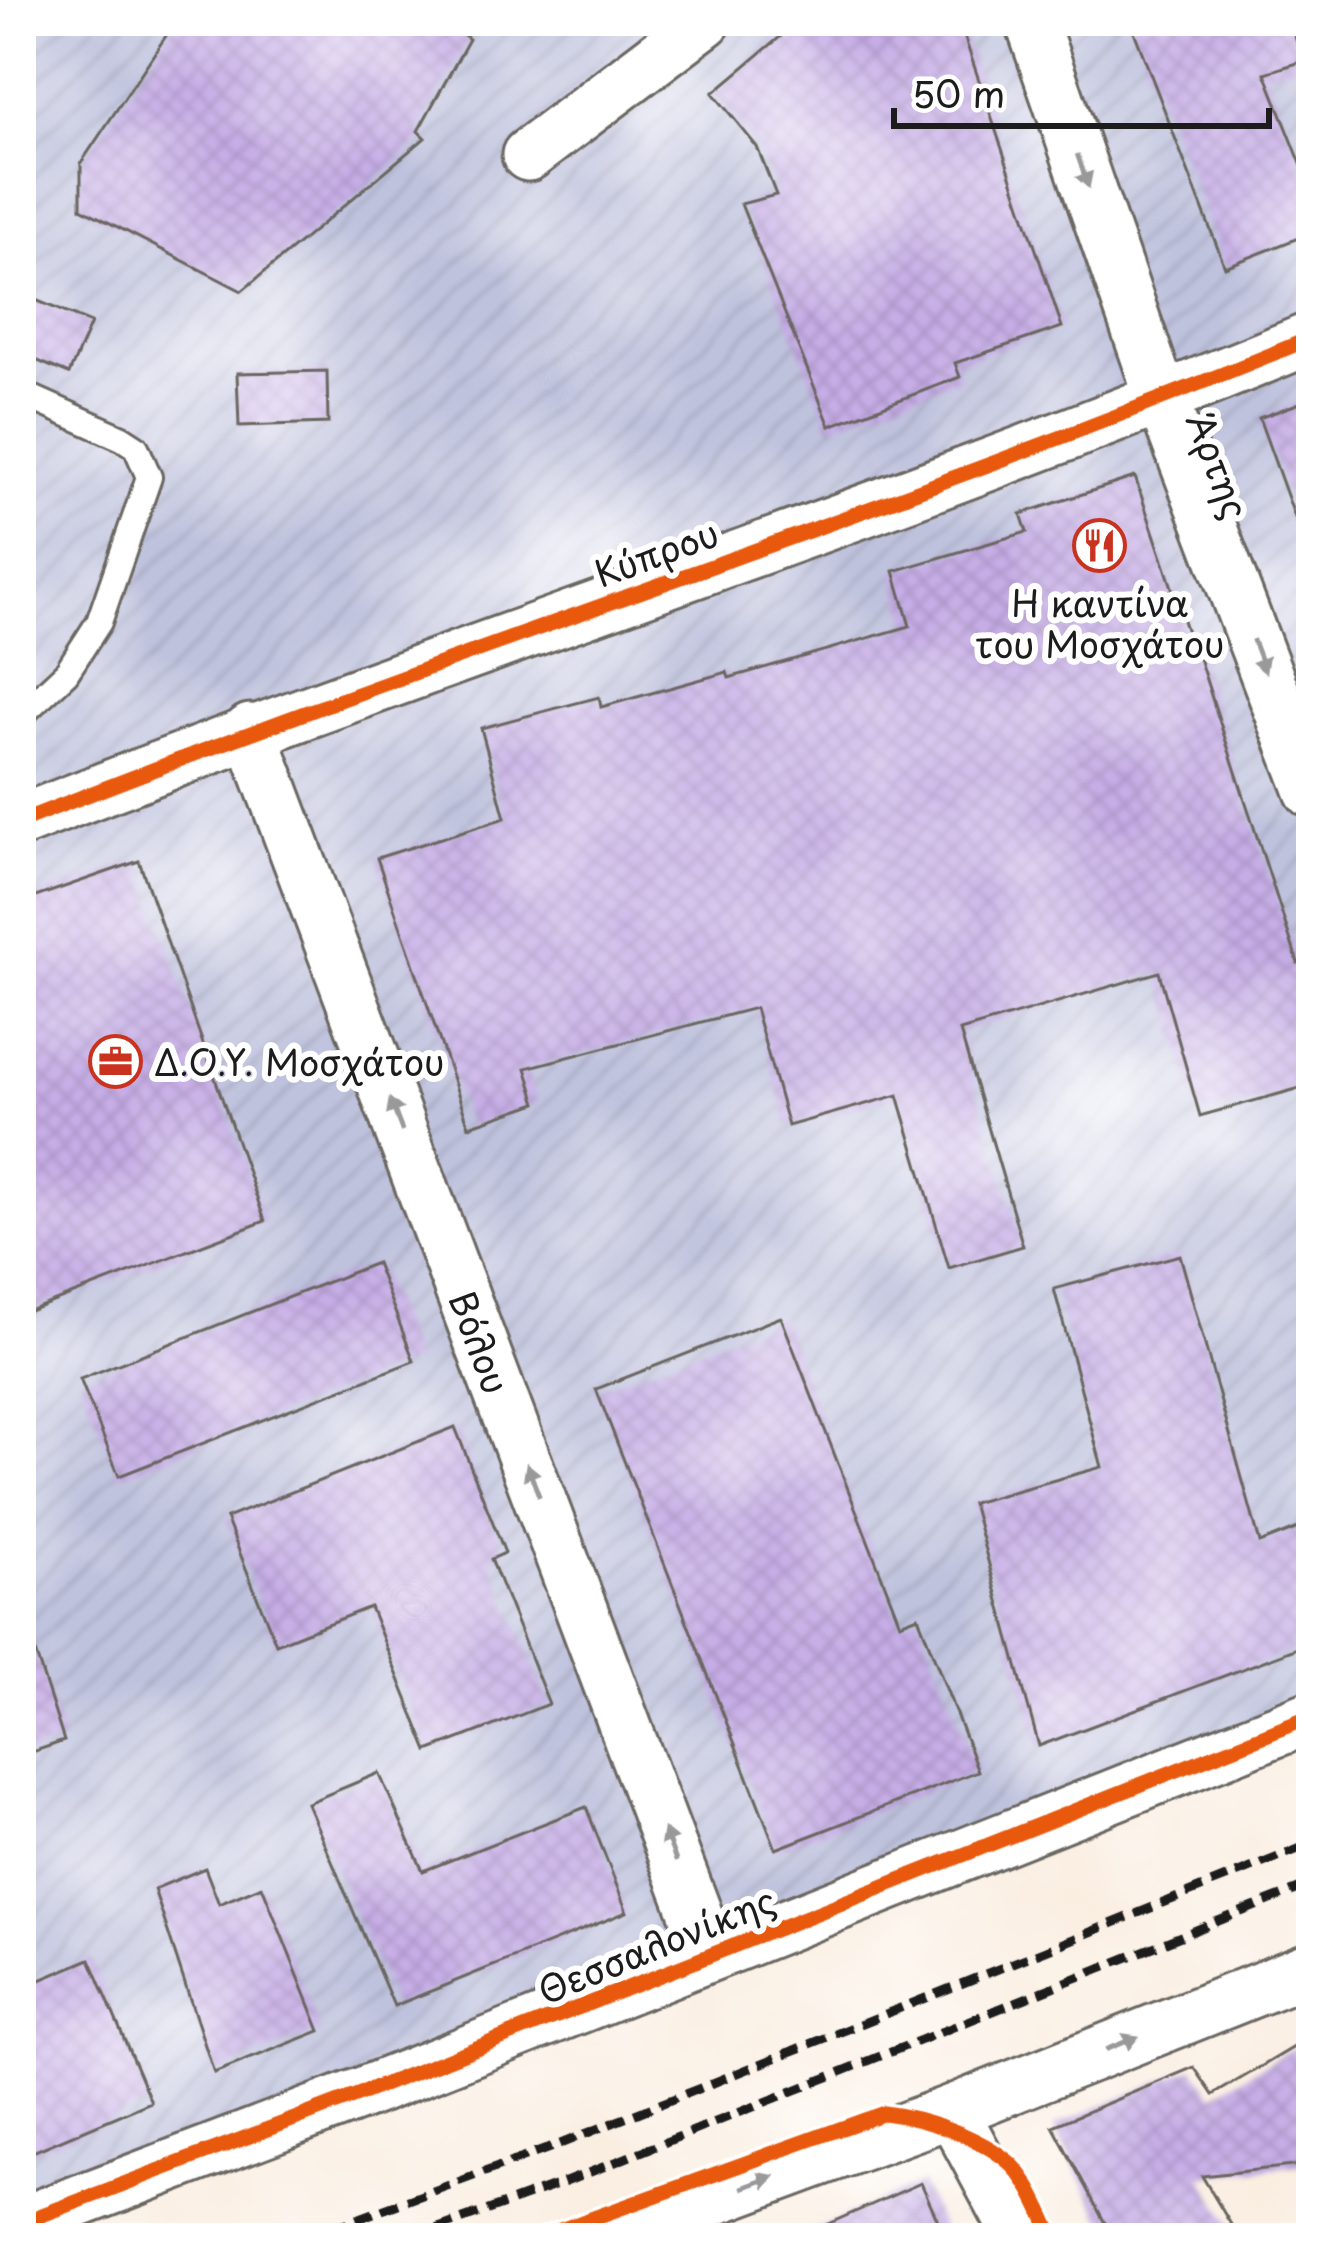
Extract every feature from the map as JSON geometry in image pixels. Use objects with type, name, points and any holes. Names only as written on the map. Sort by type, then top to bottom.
[{"type":"street","points":[[528,155],[705,21]]},
{"type":"street","name":"Άρτης","points":[[1031,21],[1162,400],[1311,791]]},
{"type":"street","name":"Κύπρου","points":[[21,821],[250,730],[1162,400],[1311,338]]},
{"type":"street","name":"Βόλου","points":[[250,730],[711,1954]]},
{"type":"street","name":"Θεσσαλονίκης","points":[[21,2223],[363,2093],[1311,1717]]},
{"type":"street","points":[[609,2238],[952,2110],[1311,1968]]},
{"type":"street","points":[[952,2110],[1020,2238]]},
{"type":"lane","points":[[21,393],[136,447],[149,477],[99,622],[65,673],[21,715]]},
{"type":"shaded area","points":[[21,21],[1311,21],[1311,1723],[21,2227]]},
{"type":"building","points":[[176,21],[447,21],[469,39],[418,131],[425,138],[242,291],[81,208],[81,163]]},
{"type":"building","points":[[799,21],[959,21],[1062,327],[955,363],[960,377],[830,426],[741,204],[776,195],[757,147],[713,93]]},
{"type":"building","points":[[1130,21],[1289,21],[1304,61],[1265,73],[1311,189],[1311,233],[1225,267]]},
{"type":"building","points":[[21,294],[91,323],[69,374],[21,354]]},
{"type":"building","points":[[327,371],[328,423],[239,426],[237,373]]},
{"type":"building","points":[[1311,399],[1311,547],[1306,548],[1259,418]]},
{"type":"building","points":[[1135,477],[1298,963],[1311,958],[1311,1085],[1200,1116],[1159,972],[960,1031],[1023,1246],[949,1268],[898,1095],[788,1126],[755,1008],[526,1068],[537,1103],[469,1126],[377,858],[505,818],[481,728],[599,697],[601,707],[727,672],[729,678],[910,626],[894,571],[1027,532],[1021,514]]},
{"type":"building","name":"Δ.Ο.Υ. Μοσχάτου","points":[[139,861],[265,1221],[29,1311],[21,1288],[21,902]]},
{"type":"building","points":[[1180,1255],[1260,1543],[1311,1523],[1311,1643],[1039,1746],[972,1503],[1102,1467],[1054,1289]]},
{"type":"building","points":[[376,1263],[414,1361],[119,1476],[80,1379]]},
{"type":"building","points":[[781,1317],[900,1623],[918,1616],[978,1771],[776,1849],[596,1389]]},
{"type":"building","points":[[455,1427],[505,1553],[491,1559],[549,1704],[428,1751],[370,1607],[276,1644],[226,1518]]},
{"type":"building","points":[[29,1633],[64,1741],[21,1756],[21,1634]]},
{"type":"building","points":[[379,1773],[423,1871],[586,1807],[627,1912],[394,2006],[307,1803]]},
{"type":"building","points":[[205,1868],[219,1904],[262,1886],[320,2031],[214,2073],[154,1889]]},
{"type":"building","points":[[90,1959],[151,2102],[21,2157],[21,1988]]},
{"type":"building","points":[[1311,2037],[1311,2164],[1202,2176],[1239,2238],[1113,2238],[1053,2126],[1194,2067],[1213,2095]]},
{"type":"building","points":[[921,2183],[946,2238],[796,2238]]},
{"type":"railway","points":[[306,2238],[555,2146],[1311,1844]]},
{"type":"railway","points":[[411,2238],[568,2181],[1311,1884]]},
{"type":"cycle path","points":[[21,821],[991,464],[1311,338]]},
{"type":"cycle path","points":[[21,2223],[363,2093],[1311,1717]]},
{"type":"cycle path","points":[[538,2238],[884,2113],[950,2130],[997,2153],[1024,2179],[1054,2238]]},
{"type":"place","name":"Η καντίνα του Μοσχάτου","points":[[1100,546]]},
{"type":"place","name":"Δ.Ο.Υ. Μοσχάτου","points":[[115,1061]]}]
